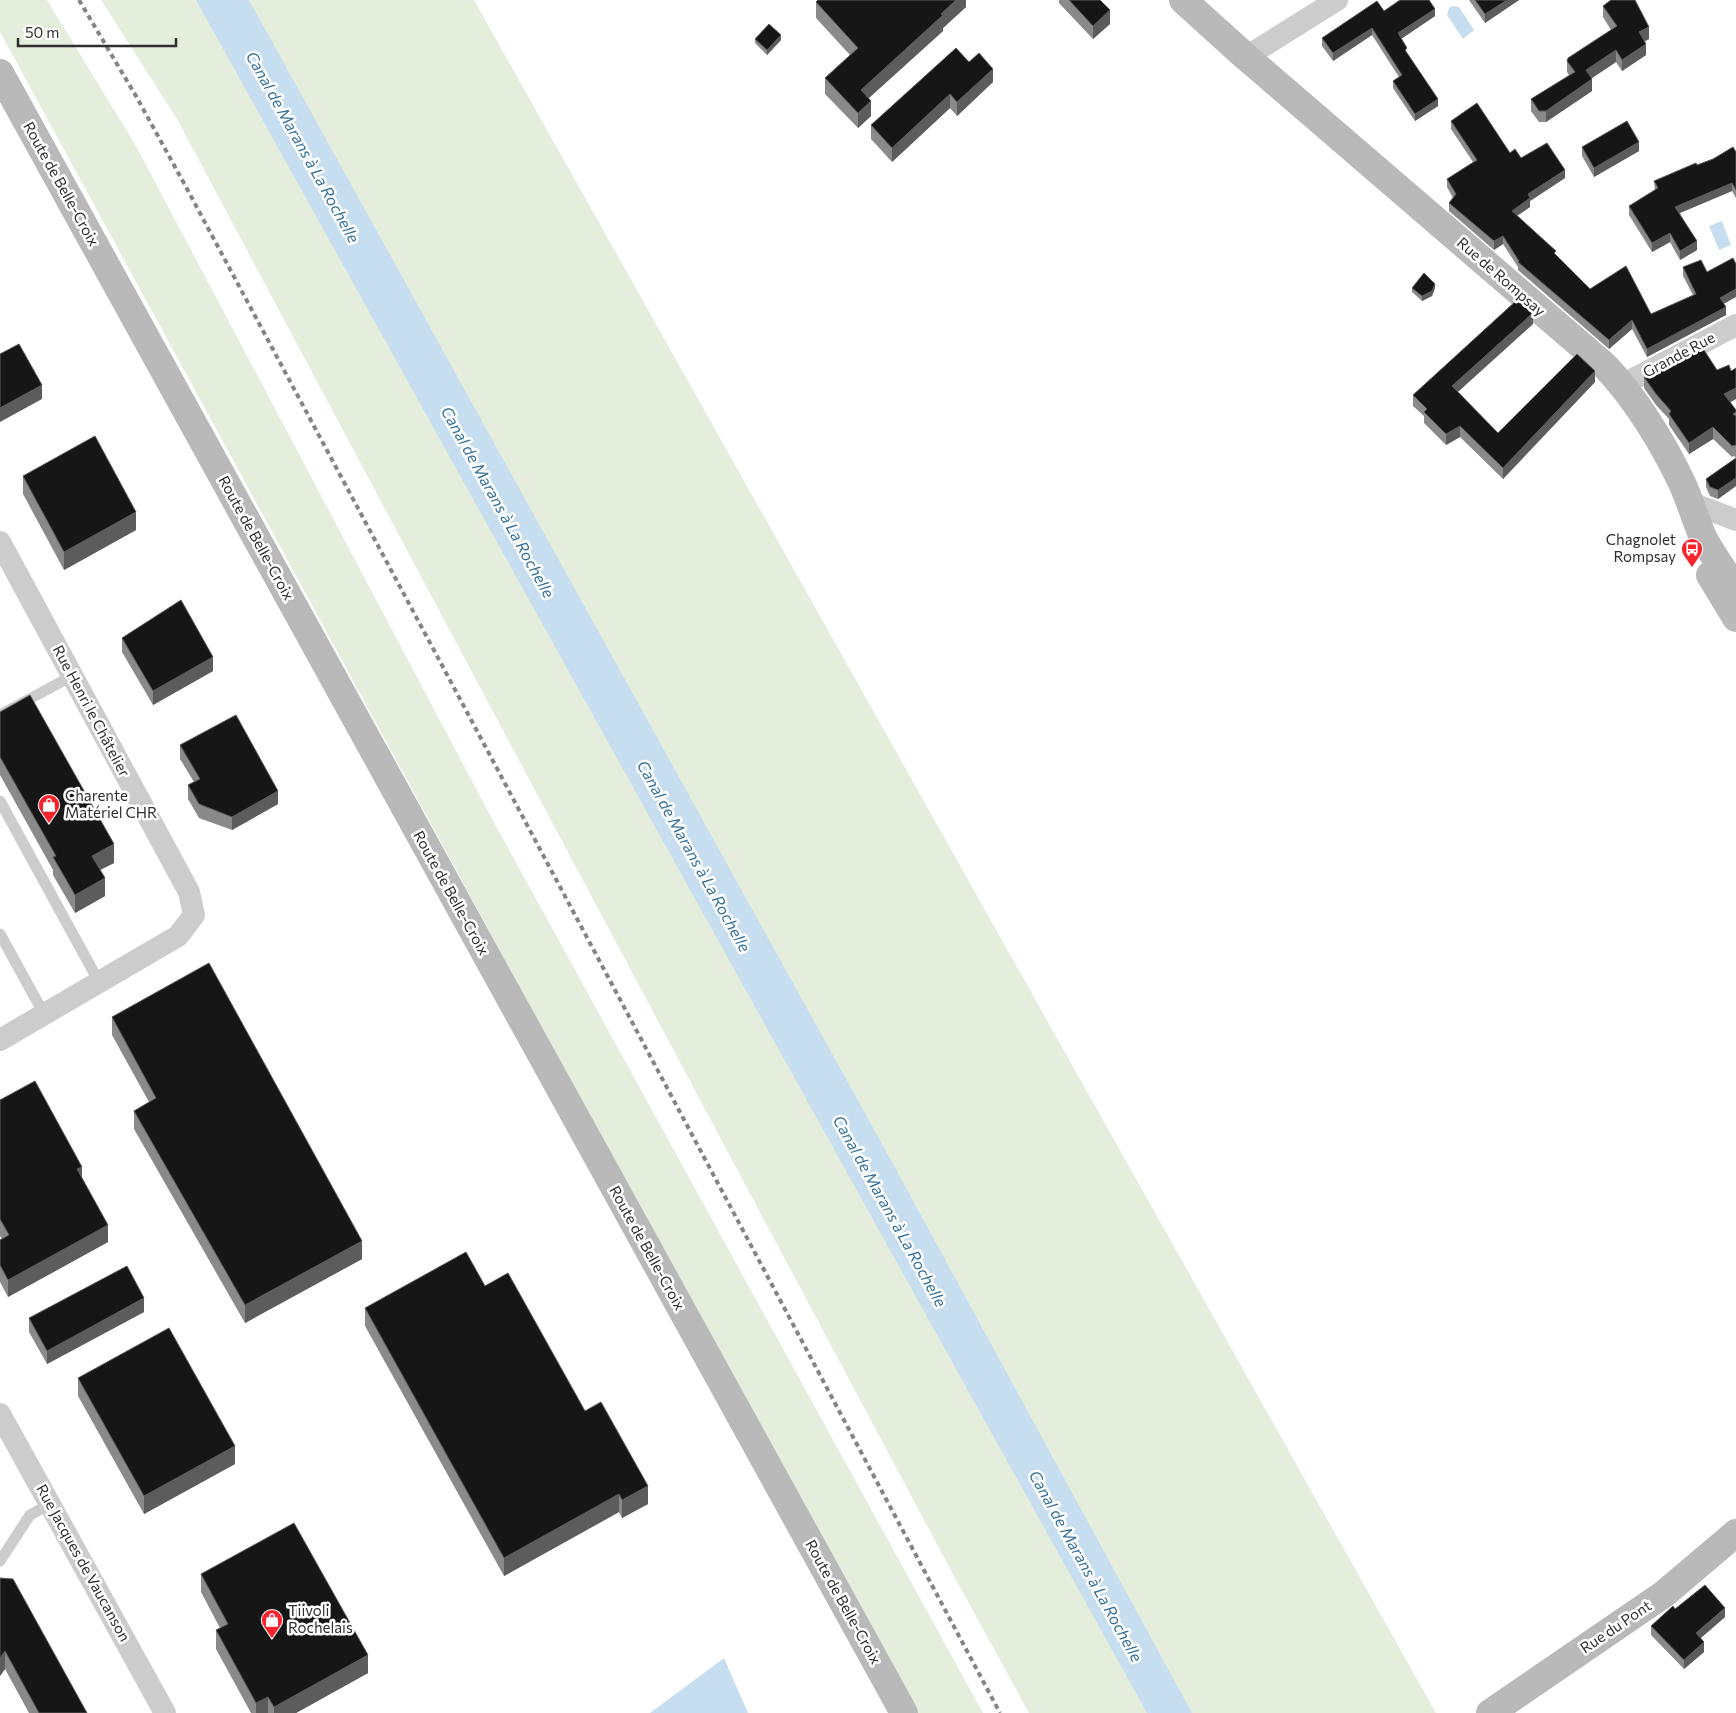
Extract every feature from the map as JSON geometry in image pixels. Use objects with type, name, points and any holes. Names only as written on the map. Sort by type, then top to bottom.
[{"type":"street","name":"Rue de Rompsay","points":[[1183,0],[1246,57],[1604,365],[1622,385],[1669,459],[1683,484],[1704,539],[1736,589]]},
{"type":"street","points":[[1246,57],[1337,0]]},
{"type":"street","name":"Route de Belle-Croix","points":[[0,73],[904,1713]]},
{"type":"street","name":"Grande Rue","points":[[1622,385],[1736,325]]},
{"type":"street","points":[[1689,502],[1736,520]]},
{"type":"street","name":"Rue de Rompsay","points":[[1704,539],[1710,576],[1736,618]]},
{"type":"street","name":"Rue Henri le Châtelier","points":[[0,542],[189,892],[194,914],[178,936],[0,1040]]},
{"type":"street","name":"Rue Jacques de Vaucanson","points":[[0,1414],[165,1713]]},
{"type":"street","name":"Rue du Pont","points":[[1490,1713],[1664,1594],[1736,1533]]},
{"type":"lane","points":[[0,715],[72,676]]},
{"type":"lane","points":[[0,801],[99,982]]},
{"type":"lane","points":[[0,934],[44,1014]]},
{"type":"lane","points":[[0,1561],[30,1515],[50,1504]]},
{"type":"green space","points":[[0,0],[47,0],[136,146],[490,815],[983,1713],[915,1713],[0,32]]},
{"type":"green space","points":[[101,0],[474,0],[1436,1713],[1029,1713],[948,1565],[177,119]]},
{"type":"water","name":"Canal de Marans à La Rochelle","points":[[196,0],[249,0],[892,1162],[1192,1713],[1147,1713]]},
{"type":"water","points":[[1453,6],[1459,7],[1474,30],[1463,39],[1447,15],[1449,8]]},
{"type":"water","points":[[1722,221],[1731,245],[1719,250],[1709,226]]},
{"type":"water","points":[[724,1658],[748,1713],[650,1713]]},
{"type":"building","points":[[818,0],[956,0],[941,14],[943,15],[861,90],[871,101],[858,113],[825,78],[858,48],[816,2]]},
{"type":"building","points":[[1069,0],[1100,0],[1110,10],[1093,26]]},
{"type":"building","points":[[1400,0],[1429,0],[1435,9],[1398,33],[1407,48],[1405,50],[1438,99],[1415,114],[1393,81],[1402,75],[1372,28],[1333,53],[1322,38],[1377,1],[1384,11]]},
{"type":"building","points":[[1475,0],[1507,0],[1485,14]]},
{"type":"building","points":[[1611,0],[1635,0],[1649,27],[1639,32],[1646,44],[1622,60],[1616,50],[1586,70],[1592,79],[1546,111],[1539,111],[1531,99],[1575,72],[1567,61],[1568,58],[1617,26],[1603,6]]},
{"type":"building","points":[[769,24],[781,35],[767,50],[755,39]]},
{"type":"building","points":[[956,48],[969,62],[979,53],[993,69],[957,102],[950,94],[892,148],[871,125]]},
{"type":"building","points":[[1477,103],[1510,153],[1515,149],[1521,158],[1547,143],[1565,170],[1528,194],[1530,198],[1512,211],[1556,251],[1554,253],[1590,289],[1626,266],[1651,314],[1696,294],[1683,267],[1701,260],[1707,272],[1733,258],[1736,264],[1736,289],[1720,298],[1726,307],[1647,349],[1632,320],[1609,340],[1518,262],[1503,236],[1494,241],[1449,203],[1456,194],[1447,179],[1477,160],[1451,121]]},
{"type":"building","points":[[1627,121],[1639,142],[1594,168],[1582,147]]},
{"type":"building","points":[[1733,147],[1736,152],[1736,190],[1732,183],[1675,207],[1697,241],[1680,251],[1670,233],[1652,243],[1629,206],[1658,188],[1654,181],[1696,163],[1697,165],[1713,159]]},
{"type":"building","points":[[1424,273],[1435,284],[1432,291],[1422,296],[1412,288]]},
{"type":"building","points":[[1517,300],[1533,313],[1452,386],[1498,433],[1577,354],[1595,371],[1503,468],[1460,426],[1446,434],[1424,412],[1427,409],[1413,395]]},
{"type":"building","points":[[19,344],[42,385],[0,408],[0,354]]},
{"type":"building","points":[[1702,347],[1717,370],[1729,365],[1731,371],[1736,368],[1736,388],[1724,394],[1736,410],[1733,414],[1736,416],[1736,445],[1732,446],[1713,427],[1689,443],[1669,414],[1671,411],[1644,377]]},
{"type":"building","points":[[95,436],[136,512],[64,552],[23,476]]},
{"type":"building","points":[[1736,458],[1736,478],[1718,490],[1710,487],[1706,479]]},
{"type":"building","points":[[181,600],[213,657],[153,691],[122,638]]},
{"type":"building","points":[[30,695],[114,844],[92,856],[105,878],[75,895],[53,857],[56,856],[0,757],[0,712]]},
{"type":"building","points":[[236,715],[278,791],[232,817],[199,804],[188,785],[200,779],[180,745]]},
{"type":"building","points":[[209,963],[362,1241],[245,1305],[134,1111],[156,1098],[112,1017]]},
{"type":"building","points":[[35,1081],[82,1167],[77,1169],[108,1225],[8,1280],[0,1265],[0,1240],[9,1235],[0,1219],[0,1100]]},
{"type":"building","points":[[466,1252],[485,1286],[508,1273],[585,1411],[601,1402],[648,1486],[622,1500],[619,1494],[504,1558],[365,1308]]},
{"type":"building","points":[[127,1266],[144,1298],[47,1351],[29,1318]]},
{"type":"building","points":[[169,1328],[235,1446],[144,1496],[78,1378]]},
{"type":"building","points":[[294,1523],[368,1655],[274,1707],[268,1697],[256,1703],[216,1630],[228,1624],[201,1574]]},
{"type":"building","points":[[0,1578],[13,1579],[87,1713],[39,1713],[5,1651],[0,1658]]},
{"type":"building","points":[[1705,1585],[1725,1608],[1696,1633],[1704,1642],[1684,1660],[1651,1626],[1673,1606],[1675,1609]]},
{"type":"railway","points":[[79,0],[136,96],[186,187],[1000,1713]]},
{"type":"place","name":"Chagnolet Rompsay","points":[[1692,568]]},
{"type":"place","name":"Charente Matériel CHR","points":[[49,824]]},
{"type":"place","name":"Tiivoli Rochelais","points":[[272,1639]]}]
